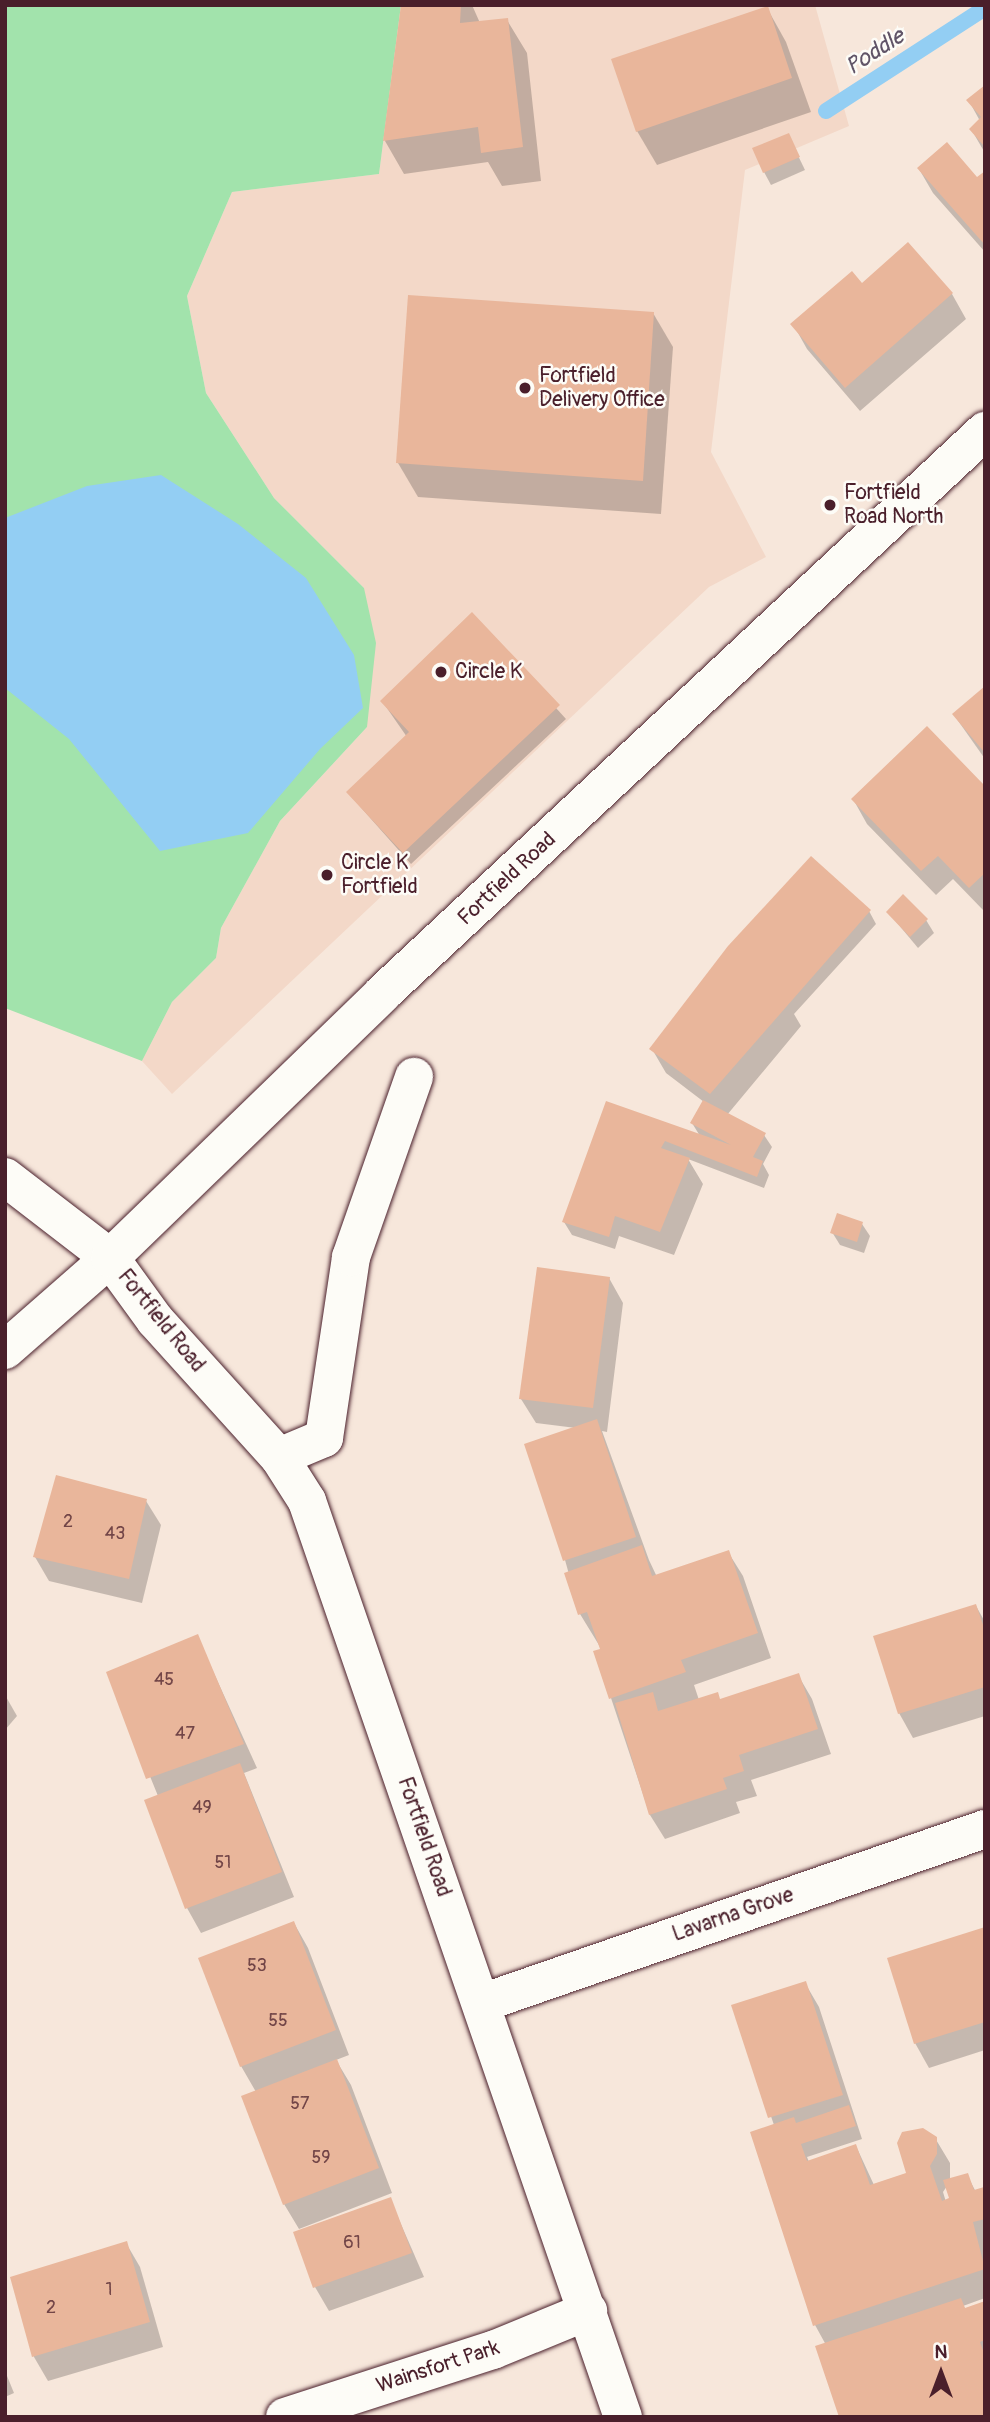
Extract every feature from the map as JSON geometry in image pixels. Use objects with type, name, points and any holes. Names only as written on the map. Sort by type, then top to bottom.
[{"type":"street","name":"Fortfield Road","points":[[623,2417],[307,1501],[279,1457],[155,1320],[110,1258],[383,993],[985,431]]},
{"type":"street","points":[[279,1457],[324,1437],[351,1257],[414,1077]]},
{"type":"street","points":[[5,1177],[110,1258],[5,1350]]},
{"type":"street","name":"Lavarna Grove","points":[[482,2003],[985,1829]]},
{"type":"street","name":"Wainsfort Park","points":[[285,2417],[493,2350],[588,2311]]},
{"type":"shaded area","points":[[401,5],[815,5],[849,126],[745,170],[711,452],[766,557],[709,587],[172,1094],[142,1061],[172,1002],[216,958],[221,928],[280,821],[367,727],[364,588],[274,498],[206,393],[187,296],[232,192],[379,174]]},
{"type":"green space","points":[[5,5],[401,5],[379,174],[232,192],[187,296],[206,393],[274,498],[364,588],[376,643],[367,727],[280,821],[221,928],[216,958],[172,1002],[142,1061],[5,1008]]},
{"type":"water","points":[[161,475],[238,524],[306,578],[354,655],[363,708],[320,749],[248,833],[160,851],[69,739],[5,688],[5,518],[87,486]]},
{"type":"building","points":[[401,5],[461,5],[460,23],[508,18],[523,147],[481,153],[478,127],[383,141]]},
{"type":"building","points":[[768,6],[792,78],[636,132],[611,59]]},
{"type":"building","points":[[985,85],[985,147],[969,129],[981,117],[966,100]]},
{"type":"building","points":[[789,133],[800,157],[763,173],[752,148]]},
{"type":"building","points":[[947,142],[977,177],[985,171],[985,245],[917,168]]},
{"type":"building","points":[[908,242],[953,293],[845,388],[790,324],[852,271],[862,283]]},
{"type":"building","name":"Fortfield Delivery Office","points":[[408,295],[654,312],[643,481],[396,463]]},
{"type":"building","points":[[472,612],[560,705],[403,853],[346,792],[409,732],[380,701]]},
{"type":"building","points":[[985,686],[985,753],[952,714]]},
{"type":"building","points":[[927,726],[985,786],[985,873],[969,888],[938,856],[921,871],[851,799]]},
{"type":"building","points":[[811,856],[871,910],[710,1094],[649,1049],[728,946]]},
{"type":"building","points":[[903,894],[928,919],[910,937],[886,912]]},
{"type":"building","points":[[703,1100],[766,1133],[753,1157],[763,1161],[757,1177],[665,1141],[661,1148],[690,1158],[660,1232],[615,1216],[609,1237],[562,1222],[606,1101],[731,1145],[690,1123]]},
{"type":"building","points":[[837,1213],[863,1222],[857,1242],[830,1233]]},
{"type":"building","points":[[537,1267],[610,1277],[593,1408],[519,1399]]},
{"type":"building","points":[[597,1419],[636,1537],[563,1561],[524,1444]]},
{"type":"building","points":[[56,1475],[147,1499],[129,1579],[33,1557]]},
{"type":"building","points":[[642,1545],[652,1576],[729,1550],[758,1633],[681,1660],[686,1672],[609,1699],[593,1651],[600,1649],[587,1612],[578,1615],[564,1573]]},
{"type":"building","points":[[976,1604],[985,1631],[985,1687],[898,1714],[873,1636]]},
{"type":"building","points":[[198,1634],[244,1744],[146,1779],[106,1672]]},
{"type":"building","points":[[799,1673],[818,1729],[739,1755],[744,1771],[723,1778],[727,1789],[649,1815],[615,1703],[653,1692],[658,1711],[718,1692],[720,1699]]},
{"type":"building","points":[[240,1763],[282,1872],[185,1909],[144,1800]]},
{"type":"building","points":[[294,1921],[336,2030],[240,2067],[198,1958]]},
{"type":"building","points":[[985,1927],[985,2022],[914,2044],[887,1958]]},
{"type":"building","points":[[806,1981],[843,2095],[768,2118],[731,2005]]},
{"type":"building","points":[[337,2059],[379,2168],[283,2205],[241,2096]]},
{"type":"building","points":[[849,2105],[856,2126],[801,2144],[807,2161],[856,2144],[870,2185],[906,2173],[897,2143],[902,2132],[923,2128],[937,2137],[937,2154],[930,2166],[942,2201],[949,2198],[943,2180],[968,2173],[974,2190],[984,2187],[985,2219],[973,2222],[985,2269],[813,2326],[750,2132],[794,2117],[796,2123]]},
{"type":"building","points":[[391,2197],[412,2253],[313,2288],[293,2232]]},
{"type":"building","points":[[127,2241],[150,2322],[32,2357],[10,2277]]},
{"type":"building","points":[[961,2298],[965,2308],[985,2301],[985,2340],[980,2342],[985,2356],[985,2417],[839,2417],[815,2346]]},
{"type":"waterway","name":"Poddle","points":[[826,111],[985,8]]},
{"type":"place","name":"Fortfield Delivery Office","points":[[525,388]]},
{"type":"place","name":"Fortfield Road North","points":[[830,505]]},
{"type":"place","name":"Circle K","points":[[441,672]]},
{"type":"place","name":"Circle K Fortfield","points":[[327,875]]}]
